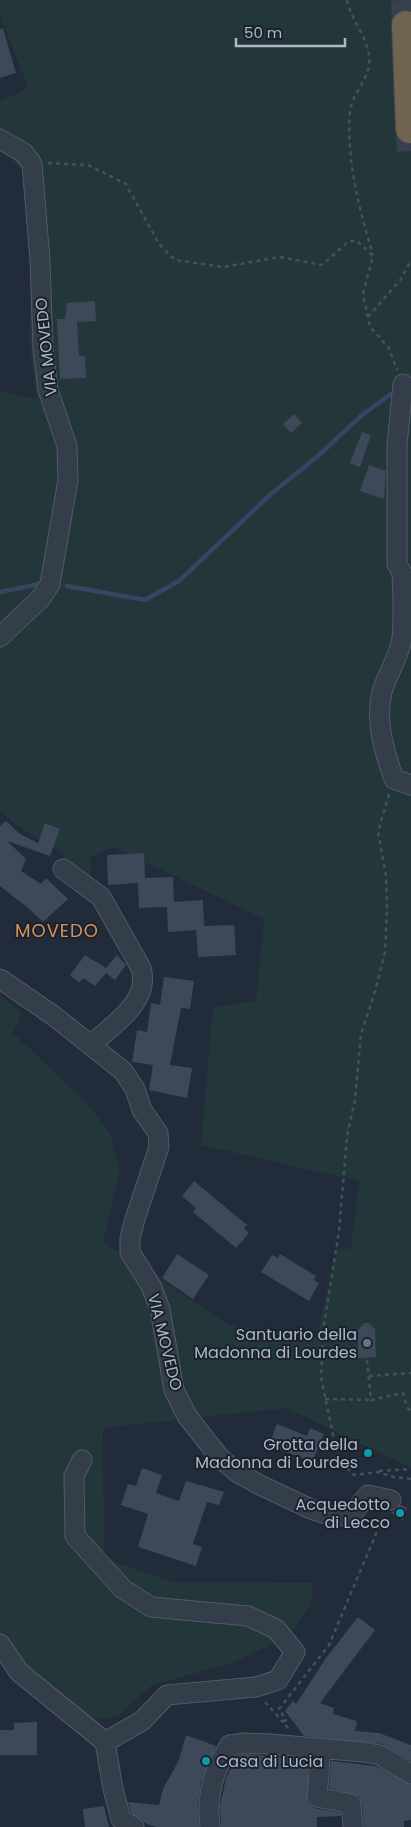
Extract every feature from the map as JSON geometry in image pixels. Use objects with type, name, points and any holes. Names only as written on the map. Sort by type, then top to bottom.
[{"type":"highway","points":[[406,25],[410,129]]},
{"type":"street","points":[[0,139],[24,153],[32,164]]},
{"type":"street","name":"VIA MOVEDO","points":[[0,637],[42,598],[50,584],[68,480],[67,446],[48,390],[43,348],[40,260],[32,164]]},
{"type":"street","points":[[402,782],[383,747],[379,715],[382,692],[393,668],[402,639],[402,572],[397,564],[398,445],[403,384]]},
{"type":"street","points":[[64,869],[101,897],[141,968],[144,979],[138,1000],[91,1045]]},
{"type":"street","name":"VIA MOVEDO","points":[[0,979],[54,1016],[123,1071],[135,1090],[142,1110],[158,1133],[159,1147],[135,1219],[130,1238],[130,1252],[152,1286],[160,1309],[171,1360],[174,1390],[187,1416],[220,1458],[238,1473],[312,1509],[332,1516],[351,1515],[368,1496],[391,1500]]},
{"type":"street","points":[[82,1460],[74,1476],[76,1536],[123,1589],[151,1607],[248,1616],[276,1629],[295,1652],[278,1680],[256,1688],[167,1695],[142,1721],[105,1742]]},
{"type":"street","points":[[0,1644],[19,1672],[105,1742],[112,1788],[121,1819],[134,1827]]},
{"type":"street","points":[[210,1827],[207,1808],[215,1770],[230,1745],[244,1743],[271,1744],[363,1752],[380,1755],[411,1774]]},
{"type":"street","points":[[321,1749],[317,1796],[351,1804],[353,1827]]},
{"type":"path","points":[[347,0],[349,11],[364,38],[369,64],[350,109],[350,145],[360,213],[373,256],[363,294],[370,327],[389,348],[403,384]]},
{"type":"path","points":[[32,164],[88,165],[126,184],[158,244],[174,260],[223,267],[280,257],[322,265],[349,241],[357,241],[373,256]]},
{"type":"path","points":[[368,317],[401,279],[411,260]]},
{"type":"path","points":[[402,782],[378,832],[386,875],[388,906],[385,952],[374,995],[361,1034],[355,1100],[347,1136],[340,1231],[324,1324],[321,1377],[338,1458],[354,1474],[411,1469]]},
{"type":"path","points":[[368,1360],[371,1400]]},
{"type":"path","points":[[369,1376],[411,1373]]},
{"type":"path","points":[[325,1399],[371,1400],[403,1393],[407,1407],[411,1412]]},
{"type":"path","points":[[378,1472],[393,1477],[411,1479]]},
{"type":"path","points":[[283,1722],[286,1720],[280,1709],[329,1645],[374,1535],[391,1500]]},
{"type":"path","points":[[256,1688],[268,1708],[288,1728]]},
{"type":"green space","points":[[0,0],[411,0],[411,1468],[287,1408],[103,1428],[104,1558],[172,1582],[313,1583],[311,1604],[290,1636],[232,1663],[152,1685],[117,1717],[88,1719],[0,1658],[0,995],[22,1013],[13,1033],[86,1102],[110,1133],[120,1170],[103,1242],[229,1325],[316,1338],[337,1251],[351,1248],[359,1181],[201,1145],[213,1007],[256,1001],[264,919],[114,847],[90,857],[91,883],[64,861],[64,853],[17,826],[0,811],[0,391],[36,399],[29,338],[32,268],[29,208],[22,170],[0,149],[0,101],[28,88],[0,15]]},
{"type":"building","points":[[3,28],[16,73],[0,78],[0,29]]},
{"type":"building","points":[[95,301],[96,321],[77,322],[79,356],[85,356],[86,378],[60,379],[57,319],[65,319],[67,303]]},
{"type":"building","points":[[294,414],[302,423],[291,433],[283,424]]},
{"type":"building","points":[[362,432],[371,435],[360,467],[350,463]]},
{"type":"building","points":[[369,465],[386,471],[384,499],[360,491]]},
{"type":"building","points":[[6,821],[20,834],[38,843],[45,823],[60,829],[50,856],[7,841],[26,859],[21,871],[41,884],[46,878],[68,899],[43,922],[0,886],[0,826]]},
{"type":"building","points":[[144,853],[145,878],[173,877],[174,902],[203,900],[204,926],[234,925],[236,955],[198,957],[196,930],[168,932],[167,907],[139,908],[138,883],[108,885],[107,855]]},
{"type":"building","points":[[85,955],[106,968],[117,955],[126,965],[115,980],[106,973],[95,986],[83,978],[79,983],[70,975]]},
{"type":"building","points":[[164,977],[194,981],[190,1009],[181,1008],[170,1065],[192,1068],[187,1098],[149,1090],[153,1065],[132,1062],[137,1030],[147,1032],[151,1003],[160,1005]]},
{"type":"building","points":[[194,1181],[247,1225],[244,1228],[249,1233],[236,1248],[193,1212],[196,1208],[182,1196]]},
{"type":"building","points":[[177,1254],[209,1275],[193,1299],[162,1278]]},
{"type":"building","points":[[280,1254],[316,1276],[314,1280],[319,1283],[309,1301],[261,1272],[272,1255],[278,1258]]},
{"type":"building","name":"Santuario della Madonna di Lourdes","points":[[364,1323],[369,1323],[375,1329],[376,1357],[358,1358],[358,1330]]},
{"type":"building","points":[[277,1424],[307,1436],[310,1428],[324,1434],[312,1462],[269,1445]]},
{"type":"building","points":[[142,1468],[162,1475],[156,1493],[179,1501],[186,1481],[224,1492],[219,1505],[207,1502],[193,1544],[202,1547],[196,1566],[138,1547],[148,1514],[121,1505],[128,1484],[136,1486]]},
{"type":"building","points":[[401,1505],[407,1508],[403,1520],[391,1513]]},
{"type":"building","points":[[358,1617],[375,1630],[320,1703],[334,1708],[333,1714],[357,1721],[355,1731],[379,1733],[411,1745],[411,1761],[382,1744],[304,1736],[285,1711],[293,1701],[296,1704],[326,1658]]},
{"type":"building","points":[[37,1722],[37,1755],[0,1755],[0,1730],[14,1730],[14,1723]]},
{"type":"building","points":[[186,1735],[216,1746],[201,1782],[198,1804],[199,1827],[156,1827],[147,1824],[131,1812],[128,1802],[159,1805],[163,1789],[179,1760]]},
{"type":"building","points":[[237,1755],[309,1759],[307,1802],[314,1808],[341,1813],[341,1816],[317,1817],[317,1827],[221,1827],[220,1806],[226,1778]]},
{"type":"building","points":[[331,1761],[376,1766],[411,1785],[411,1820],[404,1821],[404,1827],[364,1827],[362,1803],[359,1796],[329,1788]]},
{"type":"building","points":[[104,1806],[109,1827],[85,1827],[83,1809]]},
{"type":"waterway","points":[[67,586],[145,600],[179,581],[271,494],[318,456],[362,415],[391,394]]},
{"type":"waterway","points":[[0,592],[39,584]]},
{"type":"tunnel","points":[[405,0],[406,25]]},
{"type":"tunnel","points":[[410,129],[411,151]]},
{"type":"place","name":"Santuario della Madonna di Lourdes","points":[[367,1343]]},
{"type":"place","name":"Grotta della Madonna di Lourdes","points":[[368,1453]]},
{"type":"place","name":"Acquedotto di Lecco","points":[[400,1513]]},
{"type":"place","name":"Casa di Lucia","points":[[206,1761]]},
{"type":"district","name":"MOVEDO","points":[[57,930]]}]
